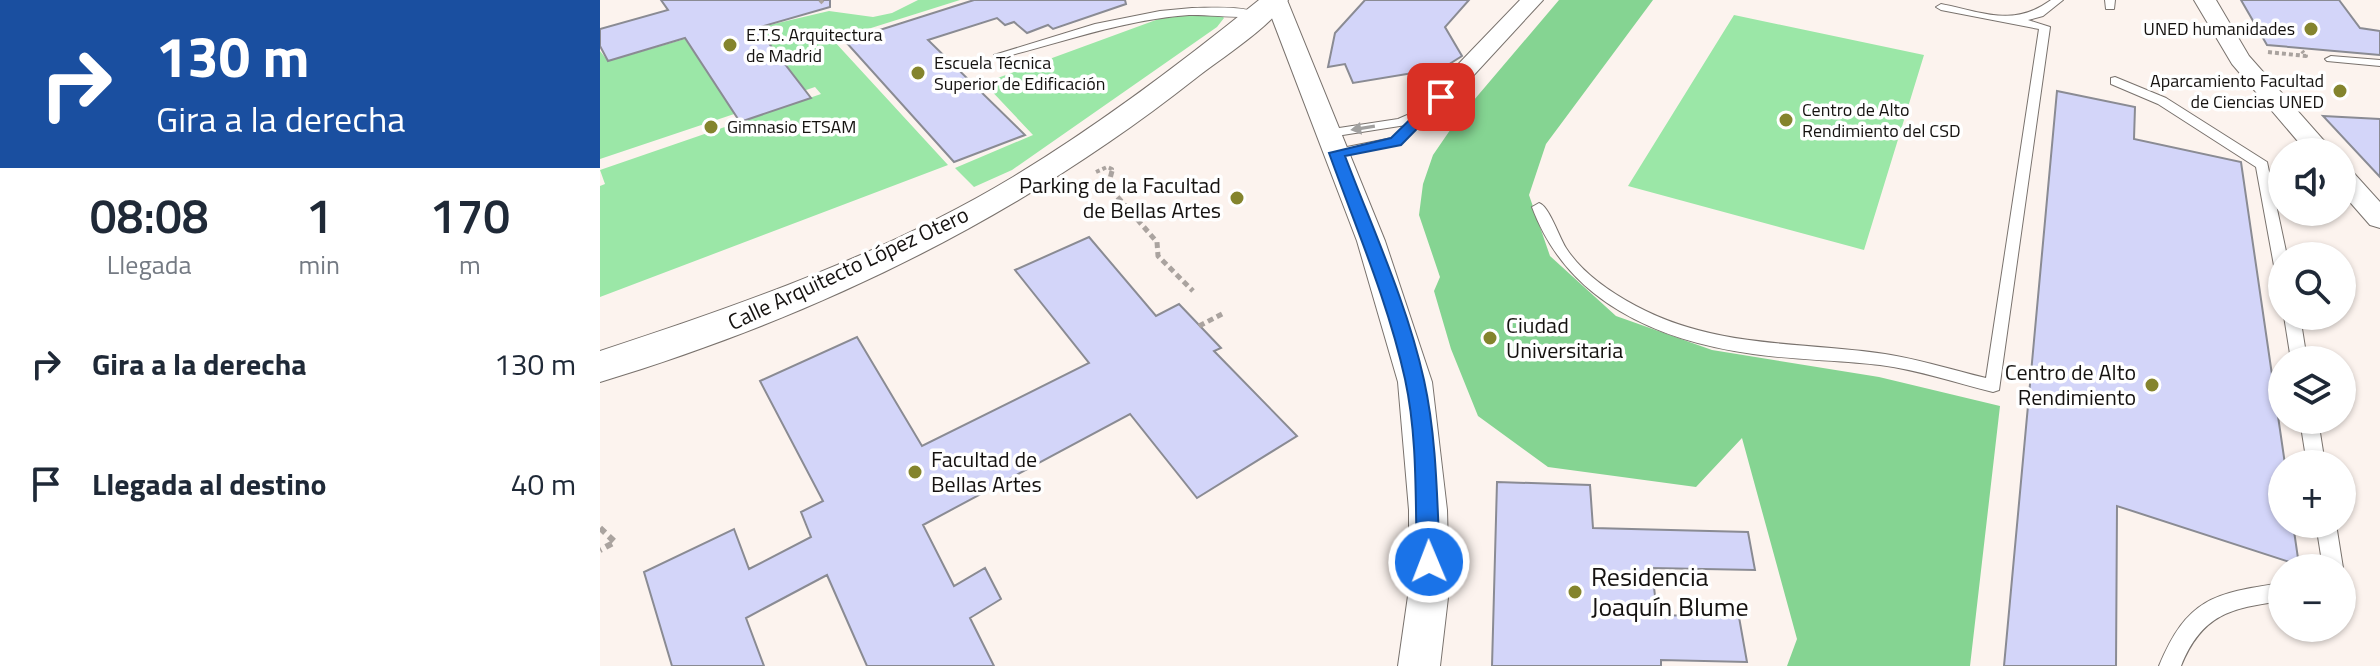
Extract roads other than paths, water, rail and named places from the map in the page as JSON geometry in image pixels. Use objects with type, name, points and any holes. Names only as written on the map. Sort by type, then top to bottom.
[{"type":"street","points":[[1428,110],[1532,0]]},
{"type":"street","points":[[2205,0],[2240,59],[2309,138]]},
{"type":"street","points":[[1268,13],[1333,143],[1387,286],[1415,382],[1428,510],[1429,589],[1419,666]]},
{"type":"street","name":"Calle Arquitecto López Otero","points":[[600,367],[709,331],[796,296],[974,211],[1076,151],[1268,13]]},
{"type":"street","points":[[2356,192],[2380,219]]},
{"type":"lane","points":[[2015,21],[2039,14],[2058,0]]},
{"type":"lane","points":[[1000,55],[1156,7],[1201,4],[1268,13]]},
{"type":"lane","points":[[1539,207],[1544,226],[1560,255],[1590,284],[1622,305],[1672,328],[1710,341],[1754,348],[1887,360],[1993,386],[2045,27],[1941,7]]},
{"type":"lane","points":[[2331,59],[2380,63]]},
{"type":"lane","points":[[2115,81],[2162,101],[2262,165],[2277,242]]},
{"type":"lane","points":[[1333,143],[1396,141],[1428,110]]},
{"type":"lane","points":[[1333,143],[1401,122],[1428,110]]},
{"type":"lane","points":[[2170,666],[2180,637],[2203,614],[2242,598],[2268,594]]},
{"type":"place","name":"UNED humanidades","points":[[2311,29]]},
{"type":"place","name":"E.T.S. Arquitectura de Madrid","points":[[730,45]]},
{"type":"place","name":"Escuela Técnica Superior de Edificación","points":[[918,73]]},
{"type":"place","name":"Aparcamiento Facultad de Ciencias UNED","points":[[2340,91]]},
{"type":"place","name":"Centro de Alto Rendimiento del CSD","points":[[1786,120]]},
{"type":"place","name":"Gimnasio ETSAM","points":[[711,127]]},
{"type":"place","name":"Parking de la Facultad de Bellas Artes","points":[[1237,198]]},
{"type":"place","name":"Ciudad Universitaria","points":[[1490,338]]},
{"type":"place","name":"Centro de Alto Rendimiento","points":[[2152,385]]},
{"type":"place","name":"Facultad de Bellas Artes","points":[[915,472]]},
{"type":"place","name":"Residencia Joaquín Blume","points":[[1575,592]]}]
